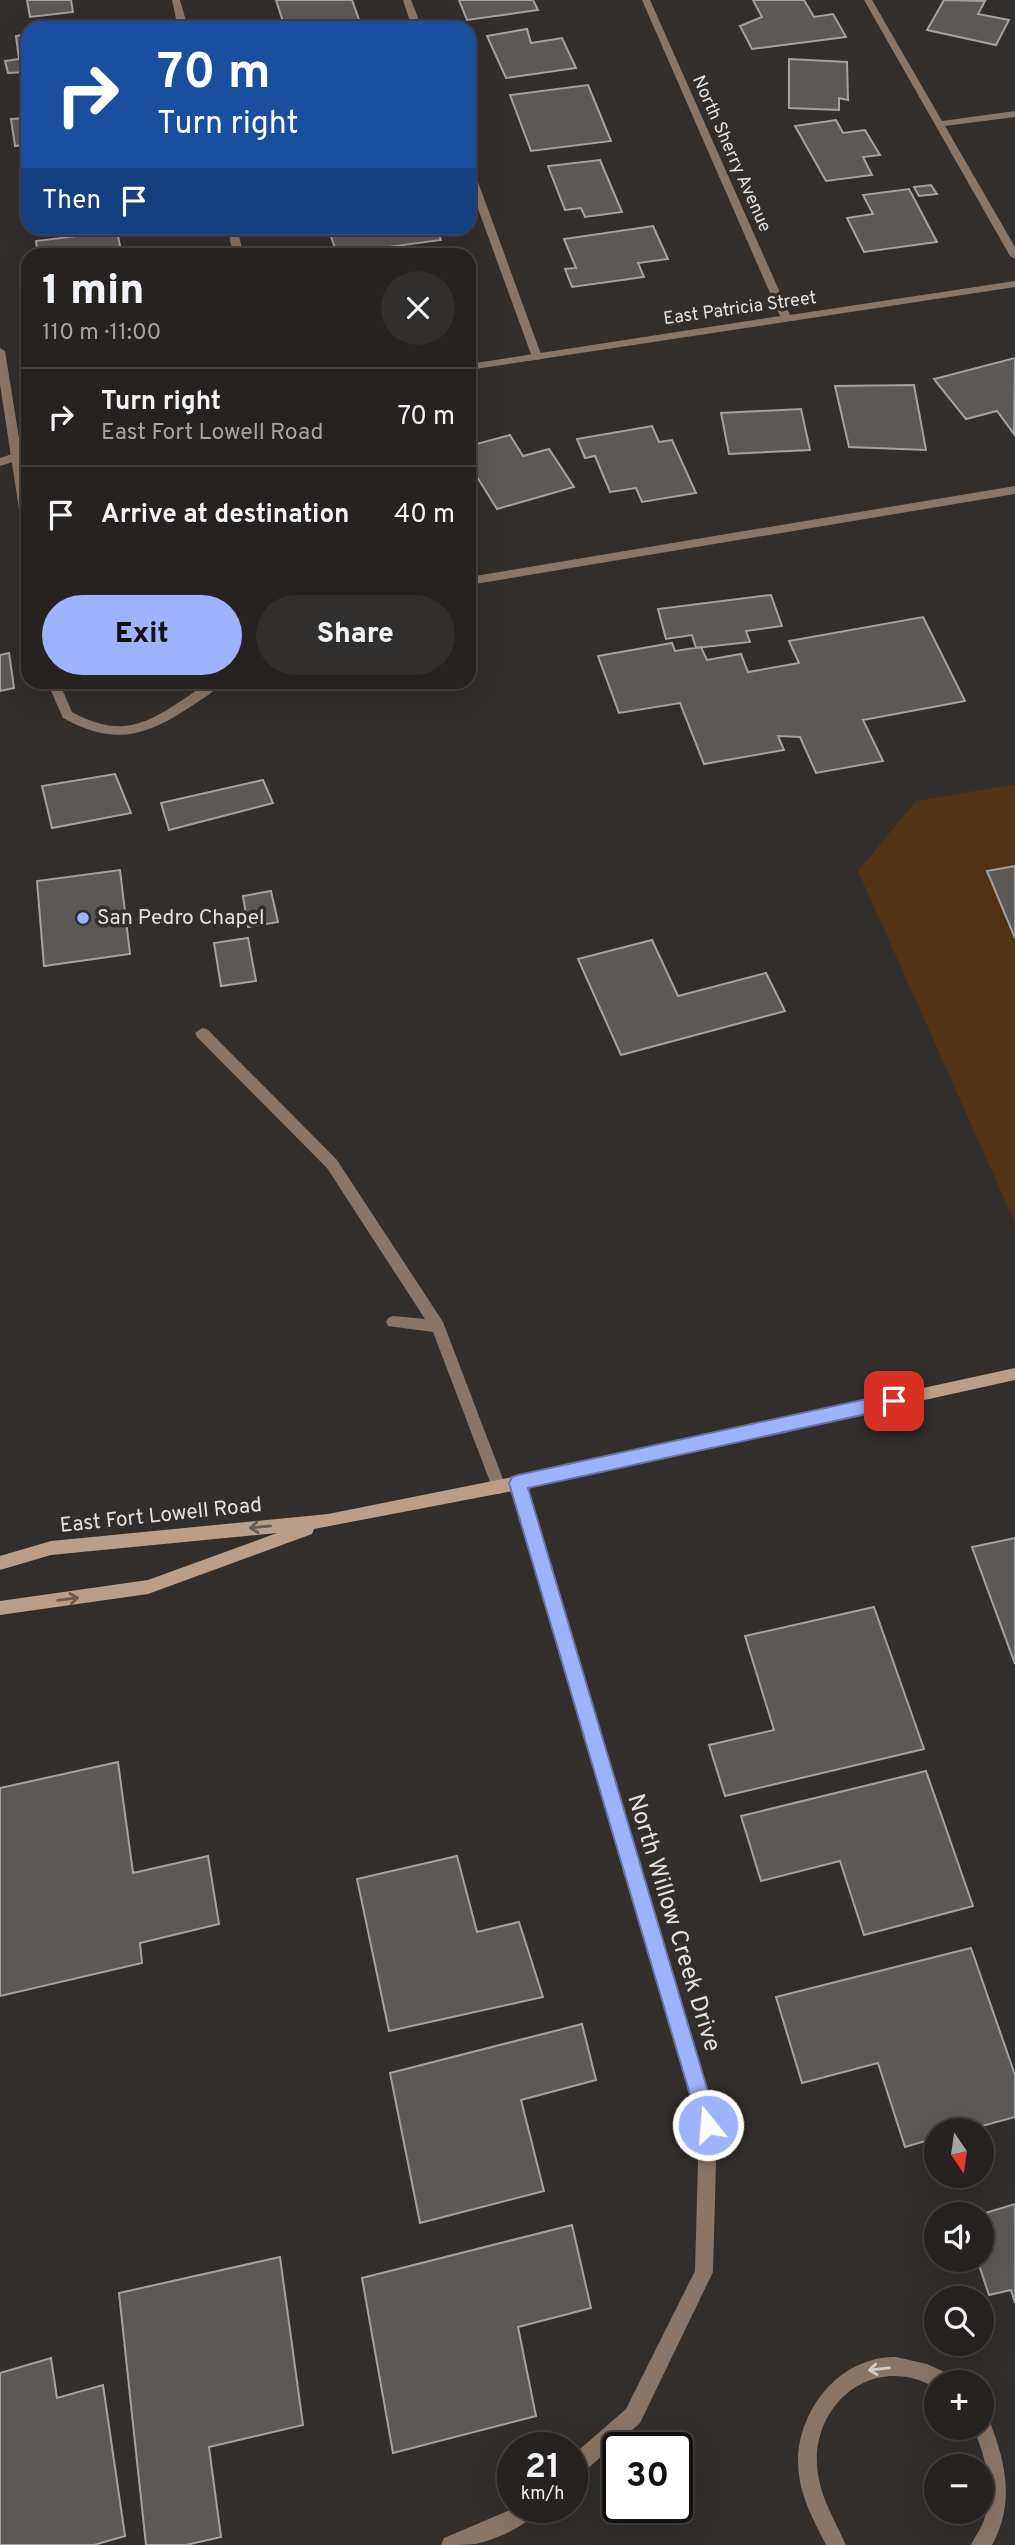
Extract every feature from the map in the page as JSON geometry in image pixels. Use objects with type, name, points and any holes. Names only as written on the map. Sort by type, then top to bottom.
[{"type":"street","points":[[176,0],[181,21]]},
{"type":"street","points":[[407,0],[414,21]]},
{"type":"street","name":"North Sherry Avenue","points":[[646,0],[787,320]]},
{"type":"street","points":[[868,0],[1015,256]]},
{"type":"street","points":[[939,124],[1015,114]]},
{"type":"street","points":[[476,190],[537,357]]},
{"type":"street","name":"East Patricia Street","points":[[476,366],[1015,285]]},
{"type":"street","points":[[0,351],[21,450]]},
{"type":"street","points":[[0,462],[21,455]]},
{"type":"street","points":[[476,580],[1015,490]]},
{"type":"street","points":[[56,689],[67,715],[95,729],[118,733],[134,731],[177,710],[207,689]]},
{"type":"street","points":[[202,1033],[332,1164],[438,1325],[499,1487]]},
{"type":"street","points":[[393,1322],[438,1325]]},
{"type":"street","name":"East Fort Lowell Road","points":[[0,1563],[51,1548],[327,1521],[518,1483],[1015,1374]]},
{"type":"street","name":"North Willow Creek Drive","points":[[518,1483],[708,2125],[704,2272],[633,2416],[588,2455]]},
{"type":"street","name":"East Fort Lowell Road","points":[[0,1608],[148,1587],[327,1521]]},
{"type":"street","points":[[836,2545],[812,2496],[808,2450],[814,2426],[827,2400],[867,2370],[907,2367],[924,2374]]},
{"type":"street","points":[[981,2545],[1007,2486],[988,2440]]},
{"type":"street","points":[[451,2545],[504,2523]]},
{"type":"shaded area","points":[[1015,784],[1015,1223],[858,871],[916,801]]},
{"type":"building","points":[[27,0],[71,0],[73,12],[30,17]]},
{"type":"building","points":[[276,0],[352,0],[360,21],[283,21]]},
{"type":"building","points":[[459,0],[533,0],[538,10],[467,20]]},
{"type":"building","points":[[753,0],[804,0],[814,17],[833,14],[846,37],[752,49],[740,26],[762,17]]},
{"type":"building","points":[[944,0],[985,1],[978,14],[1009,20],[996,45],[927,30]]},
{"type":"building","points":[[527,29],[531,43],[562,38],[576,68],[506,78],[487,36]]},
{"type":"building","points":[[21,35],[21,72],[8,73],[5,61],[19,59],[16,36]]},
{"type":"building","points":[[789,59],[847,62],[848,100],[839,98],[839,110],[789,108]]},
{"type":"building","points":[[588,85],[611,141],[531,151],[510,95]]},
{"type":"building","points":[[21,118],[21,145],[15,146],[11,119]]},
{"type":"building","points":[[836,120],[843,133],[865,130],[880,155],[863,157],[872,175],[826,181],[795,126]]},
{"type":"building","points":[[600,160],[622,212],[585,217],[581,208],[565,210],[548,166]]},
{"type":"building","points":[[931,185],[937,194],[919,196],[914,187]]},
{"type":"building","points":[[909,189],[937,242],[864,252],[847,218],[873,214],[863,195]]},
{"type":"building","points":[[653,226],[668,259],[638,263],[644,277],[572,287],[565,269],[576,268],[564,239]]},
{"type":"building","points":[[85,235],[118,235],[120,248],[37,248],[36,241]]},
{"type":"building","points":[[330,235],[439,235],[441,240],[382,248],[335,248]]},
{"type":"building","points":[[1015,358],[1014,434],[997,411],[966,419],[934,379]]},
{"type":"building","points":[[914,385],[926,450],[849,447],[835,386]]},
{"type":"building","points":[[801,409],[810,450],[729,454],[721,413]]},
{"type":"building","points":[[652,426],[659,442],[672,440],[696,493],[642,502],[636,488],[610,492],[595,456],[585,458],[577,439]]},
{"type":"building","points":[[510,435],[523,456],[549,449],[574,487],[497,509],[476,475],[476,444]]},
{"type":"building","points":[[771,595],[782,626],[746,631],[750,642],[696,648],[692,635],[666,639],[658,609]]},
{"type":"building","points":[[923,617],[965,701],[863,720],[883,761],[816,773],[800,737],[778,736],[784,750],[704,764],[680,703],[619,713],[598,656],[672,643],[675,651],[701,647],[707,660],[741,654],[748,672],[799,663],[789,641]]},
{"type":"building","points":[[9,653],[14,688],[0,691],[0,655]]},
{"type":"building","points":[[115,774],[131,813],[52,828],[42,786]]},
{"type":"building","points":[[263,780],[273,803],[169,830],[161,803]]},
{"type":"building","points":[[1015,866],[1015,938],[987,871]]},
{"type":"building","name":"San Pedro Chapel","points":[[120,870],[130,954],[44,966],[37,881]]},
{"type":"building","points":[[271,891],[278,922],[248,927],[243,896]]},
{"type":"building","points":[[248,938],[256,981],[221,986],[214,943]]},
{"type":"building","points":[[652,940],[678,996],[766,973],[785,1011],[621,1055],[578,959]]},
{"type":"building","points":[[1015,1538],[1015,1664],[972,1547]]},
{"type":"building","points":[[874,1607],[924,1749],[725,1796],[709,1745],[774,1730],[745,1636]]},
{"type":"building","points":[[118,1762],[133,1873],[208,1856],[219,1924],[140,1943],[142,1963],[0,1996],[0,1788]]},
{"type":"building","points":[[926,1771],[973,1906],[864,1935],[840,1861],[761,1881],[741,1816]]},
{"type":"building","points":[[457,1856],[477,1932],[519,1922],[543,1997],[389,2031],[357,1879]]},
{"type":"building","points":[[971,1948],[1015,2075],[1015,2117],[994,2123],[994,2118],[924,2118],[924,2141],[905,2147],[878,2063],[802,2083],[776,1997]]},
{"type":"building","points":[[582,2024],[596,2080],[521,2100],[544,2191],[420,2223],[390,2073]]},
{"type":"building","points":[[1015,2204],[1015,2303],[1011,2290],[994,2294],[994,2286],[986,2286],[981,2272],[994,2272],[994,2210]]},
{"type":"building","points":[[572,2225],[591,2308],[518,2327],[536,2416],[393,2453],[362,2278]]},
{"type":"building","points":[[280,2257],[303,2425],[209,2447],[221,2537],[186,2545],[146,2545],[119,2293]]},
{"type":"building","points":[[51,2358],[57,2398],[103,2385],[125,2536],[94,2545],[0,2545],[0,2373]]},
{"type":"place","name":"San Pedro Chapel","points":[[83,918]]},
{"type":"route","points":[[708,2125],[518,1483],[894,1401]]}]
